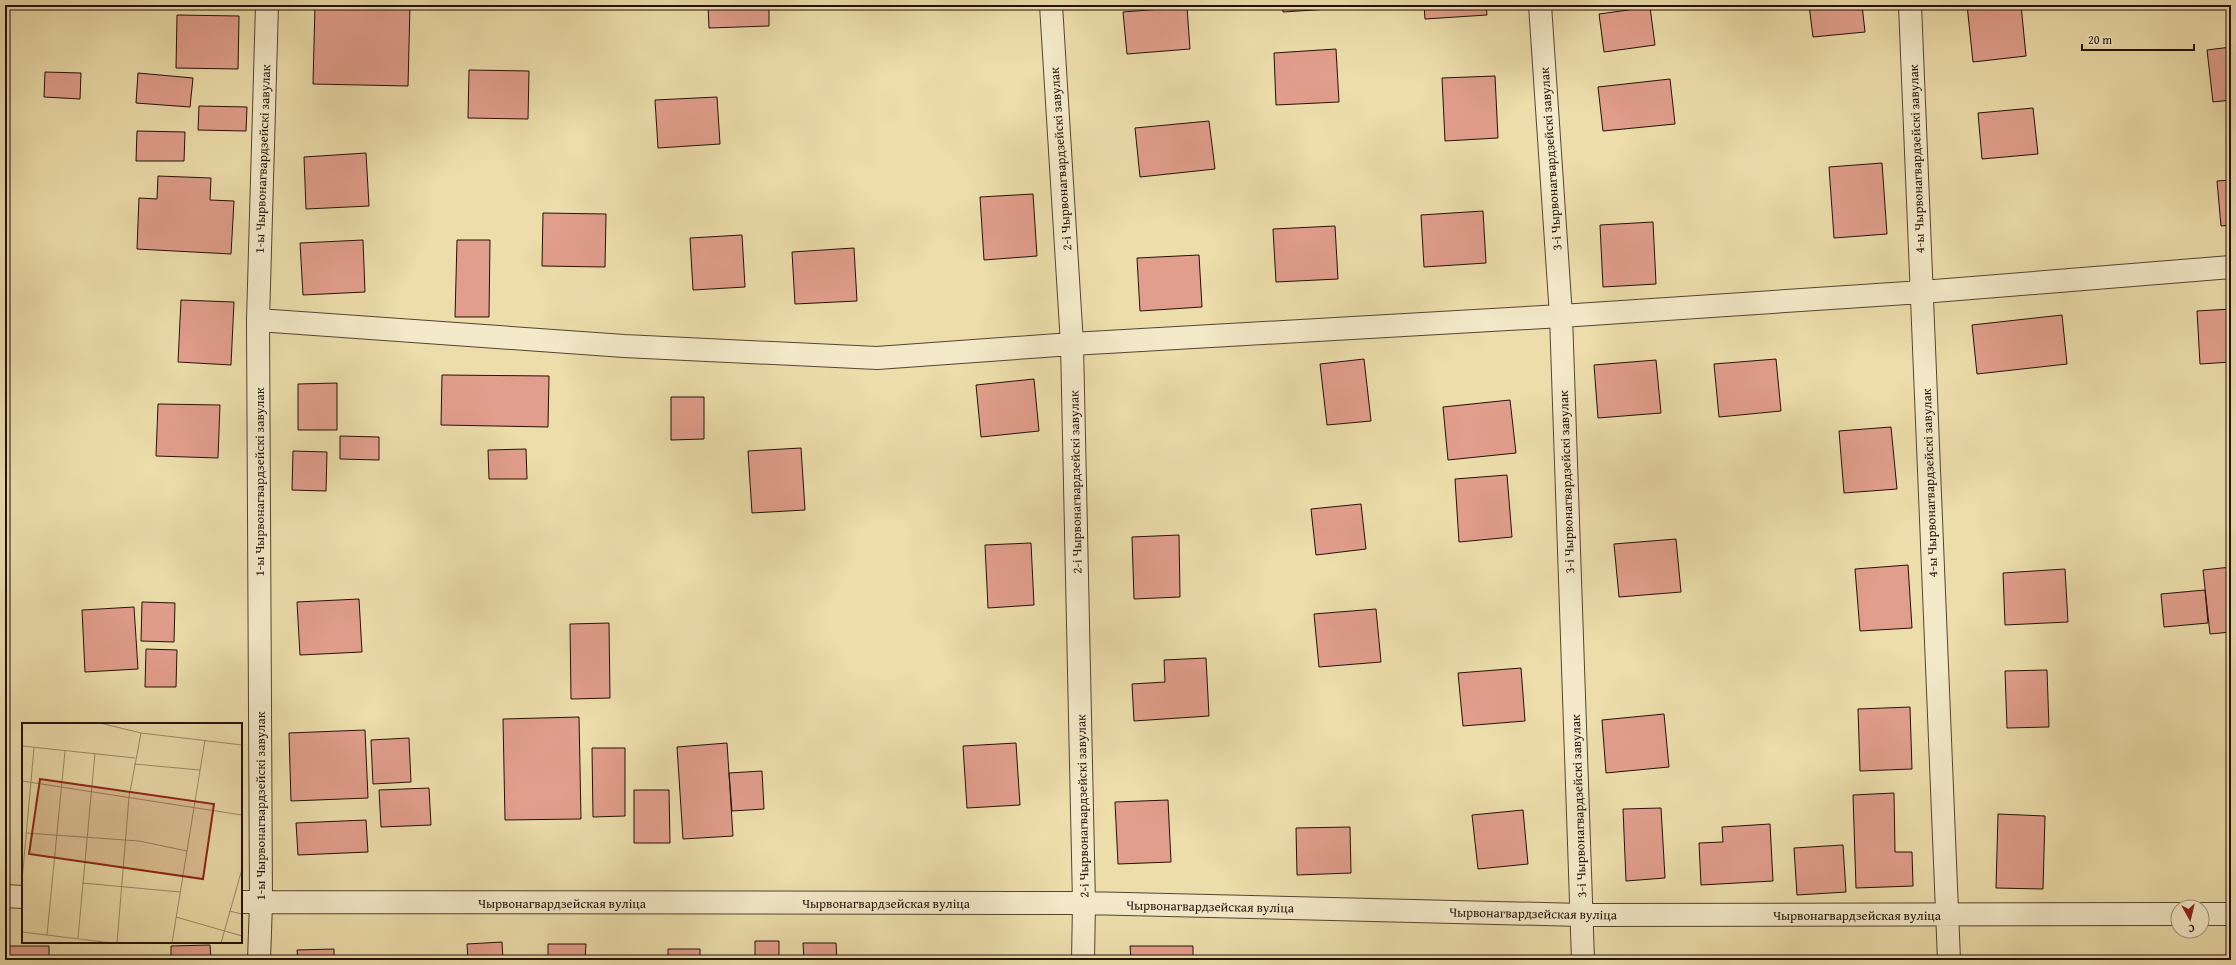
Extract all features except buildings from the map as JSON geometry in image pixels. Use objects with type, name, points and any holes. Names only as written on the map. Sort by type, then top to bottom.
[{"type":"street","name":"1-ы Чырвонагвардзейскі завулак","points":[[258,960],[251,902],[258,320],[267,5]]},
{"type":"street","name":"2-і Чырвонагвардзейскі завулак","points":[[1051,5],[1072,344],[1084,903],[1083,960]]},
{"type":"street","name":"3-і Чырвонагвардзейскі завулак","points":[[1540,5],[1561,316],[1583,960]]},
{"type":"street","name":"4-ы Чырвонагвардзейскі завулак","points":[[1910,5],[1949,960]]},
{"type":"street","points":[[258,320],[624,346],[877,358],[1072,344],[1561,316],[1922,292],[2231,267]]},
{"type":"street","points":[[5,896],[22,897]]},
{"type":"street","name":"Чырвонагвардзейская вуліца","points":[[251,902],[1084,903],[1582,915],[1947,916],[2170,914]]},
{"type":"street","points":[[2210,914],[2231,914]]}]
